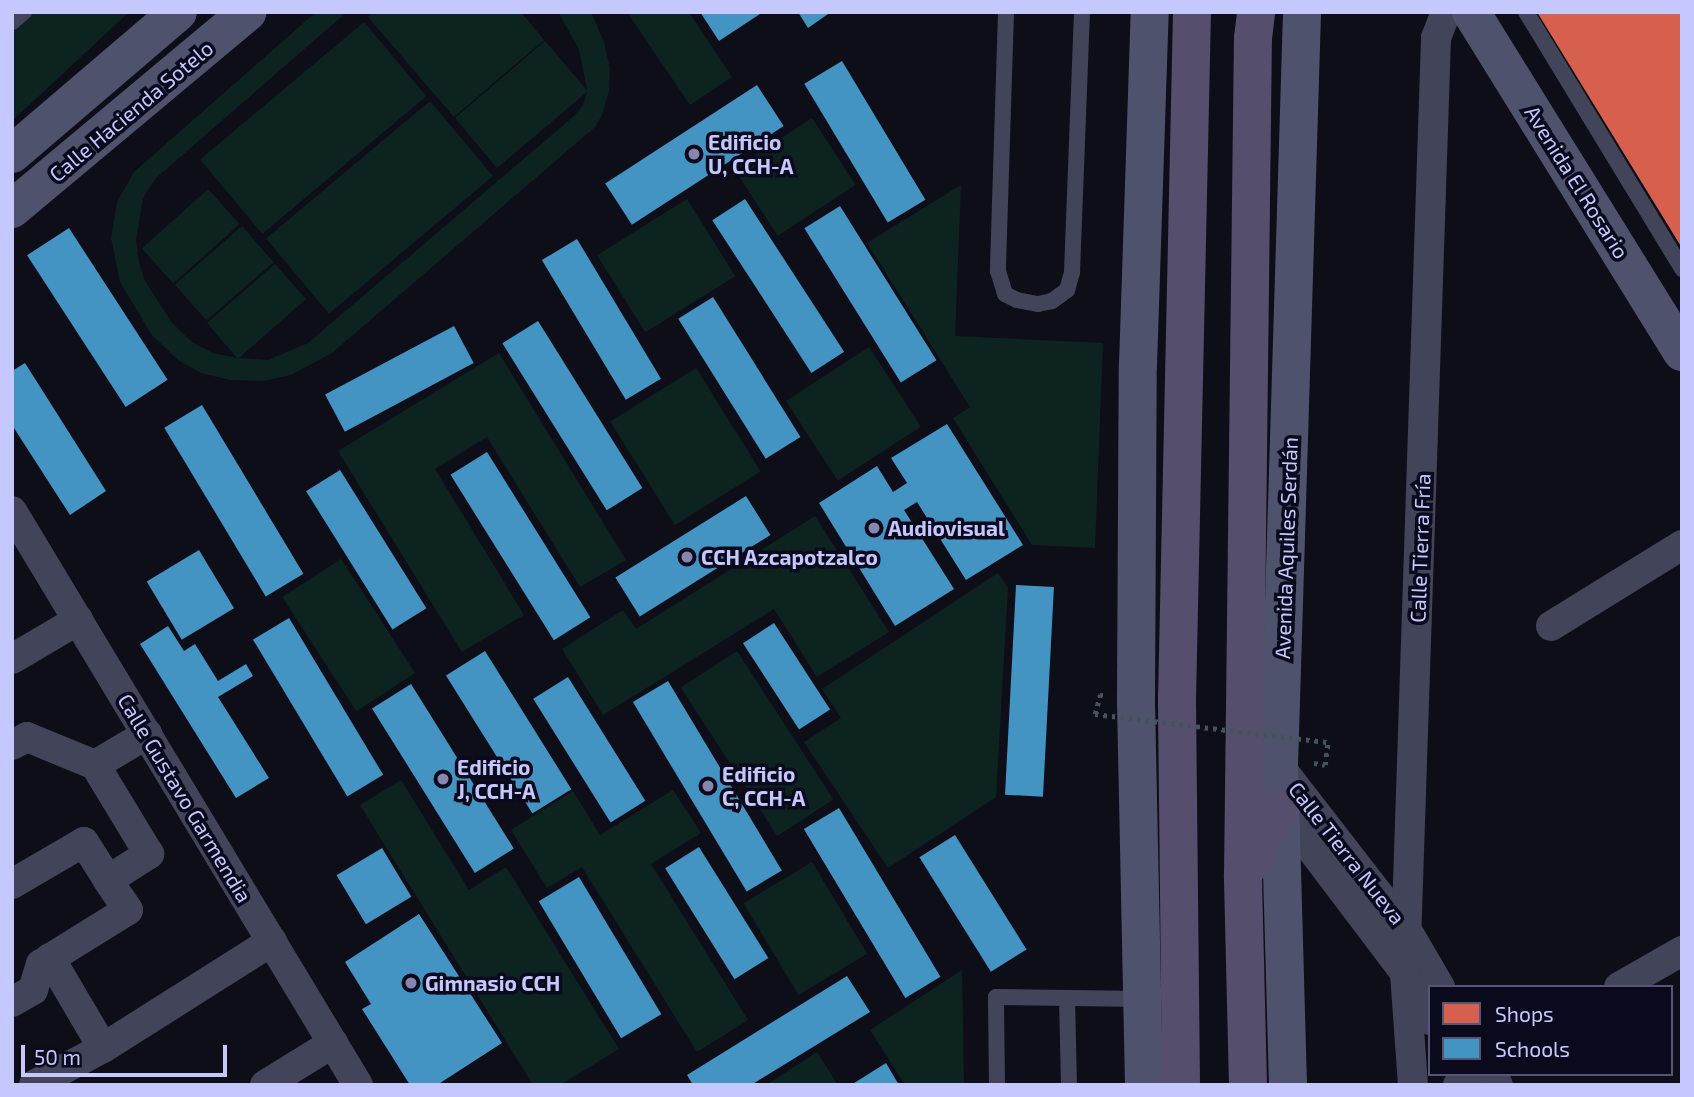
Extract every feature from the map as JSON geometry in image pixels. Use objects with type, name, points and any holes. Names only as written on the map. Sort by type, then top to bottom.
[{"type":"main road","points":[[1181,1085],[1177,699],[1192,12]]},
{"type":"main road","name":"Avenida Aquiles Serdán","points":[[1248,1085],[1243,875],[1253,38],[1256,12]]},
{"type":"main road","points":[[1243,875],[1281,809]]},
{"type":"street","name":"Calle Hacienda Sotelo","points":[[12,154],[178,12]]},
{"type":"street","name":"Calle Hacienda Sotelo","points":[[12,209],[248,12]]},
{"type":"street","points":[[1144,1085],[1136,700],[1138,379],[1150,12]]},
{"type":"street","name":"Avenida Aquiles Serdán","points":[[1288,1085],[1279,766],[1302,12]]},
{"type":"street","name":"Calle Tierra Fría","points":[[1413,1085],[1405,973],[1436,38],[1446,12]]},
{"type":"street","name":"Avenida El Rosario","points":[[1471,12],[1682,352]]},
{"type":"street","name":"Calle Gustavo Garmendia","points":[[14,519],[78,620],[358,1085]]},
{"type":"street","points":[[1551,626],[1682,545]]},
{"type":"street","points":[[12,660],[78,620]]},
{"type":"street","name":"Calle Tierra Nueva","points":[[1245,724],[1408,932],[1439,985]]},
{"type":"street","points":[[95,765],[147,734]]},
{"type":"street","points":[[12,745],[26,737],[95,765],[149,854],[108,880]]},
{"type":"street","name":"Calle Tierra Nueva","points":[[1281,809],[1405,973],[1428,1016]]},
{"type":"street","points":[[12,884],[85,842],[128,910],[41,964],[33,989],[12,1002]]},
{"type":"street","points":[[33,1085],[103,1048],[272,941]]},
{"type":"street","points":[[1622,985],[1682,951]]},
{"type":"street","points":[[50,958],[103,1048]]},
{"type":"street","points":[[265,1085],[333,1042]]},
{"type":"lane","points":[[12,22],[24,12]]},
{"type":"lane","points":[[1006,12],[998,271],[1005,294],[1017,300],[1038,304],[1052,302],[1067,290],[1072,272],[1082,12]]},
{"type":"lane","points":[[1526,12],[1682,269]]},
{"type":"lane","points":[[997,1085],[996,997],[1142,999]]},
{"type":"lane","points":[[1067,998],[1069,1085]]},
{"type":"path","points":[[1095,713],[1328,742]]},
{"type":"green space","points":[[12,12],[129,12],[12,121]]},
{"type":"green space","points":[[316,12],[347,12],[156,178],[143,198],[136,240],[145,281],[172,323],[192,342],[213,353],[237,358],[207,323],[275,264],[306,299],[239,358],[268,360],[308,343],[574,116],[583,105],[587,92],[497,168],[455,118],[545,41],[587,90],[579,49],[558,12],[591,12],[604,42],[610,69],[609,91],[602,115],[595,127],[332,353],[291,375],[263,381],[230,380],[201,373],[178,360],[151,334],[120,282],[111,238],[117,202],[134,172]]},
{"type":"green space","points":[[373,12],[521,12],[544,40],[454,117],[368,17]]},
{"type":"green space","points":[[627,12],[689,12],[732,77],[690,105]]},
{"type":"green space","points":[[364,22],[426,96],[262,234],[200,160]]},
{"type":"green space","points":[[430,101],[493,176],[329,314],[266,239]]},
{"type":"green space","points":[[812,118],[856,185],[778,236],[734,169]]},
{"type":"green space","points":[[961,185],[955,336],[1103,343],[1095,548],[1032,545],[953,418],[970,407],[867,243]]},
{"type":"green space","points":[[208,189],[239,224],[173,283],[142,249]]},
{"type":"green space","points":[[687,199],[735,276],[645,332],[597,255]]},
{"type":"green space","points":[[242,226],[273,262],[206,321],[175,284]]},
{"type":"green space","points":[[869,347],[921,427],[838,481],[786,401]]},
{"type":"green space","points":[[499,353],[626,560],[580,587],[487,437],[435,469],[524,615],[462,652],[338,451]]},
{"type":"green space","points":[[696,368],[761,471],[675,525],[610,422]]},
{"type":"green space","points":[[815,516],[889,632],[817,677],[774,609],[603,715],[562,649],[623,610],[636,629]]},
{"type":"green space","points":[[341,559],[415,673],[356,711],[282,597]]},
{"type":"green space","points":[[998,573],[1008,588],[996,797],[888,868],[804,742],[841,718],[822,689]]},
{"type":"green space","points":[[737,651],[833,799],[777,836],[681,687]]},
{"type":"green space","points":[[401,780],[469,890],[506,867],[619,1049],[560,1085],[533,1085],[360,805]]},
{"type":"green space","points":[[673,790],[701,833],[651,864],[748,1020],[697,1052],[582,867],[547,888],[511,830],[573,791],[600,835]]},
{"type":"green space","points":[[812,862],[867,954],[799,995],[743,903]]},
{"type":"green space","points":[[962,970],[964,1085],[905,1085],[870,1030]]},
{"type":"green space","points":[[817,1052],[838,1085],[766,1085]]},
{"type":"building: Shops","points":[[1537,12],[1682,12],[1682,248]]},
{"type":"building: Schools","points":[[700,12],[763,12],[719,41]]},
{"type":"building: Schools","points":[[798,12],[831,12],[808,28]]},
{"type":"building: Schools","points":[[842,61],[925,200],[888,223],[804,84]]},
{"type":"building: Schools","name":"Edificio U, CCH-A","points":[[757,85],[784,126],[632,225],[605,184]]},
{"type":"building: Schools","points":[[745,199],[844,352],[811,373],[712,220]]},
{"type":"building: Schools","points":[[840,206],[936,360],[901,383],[804,228]]},
{"type":"building: Schools","points":[[69,228],[168,380],[126,407],[27,255]]},
{"type":"building: Schools","points":[[577,239],[661,379],[626,400],[542,260]]},
{"type":"building: Schools","points":[[713,297],[800,437],[766,459],[678,319]]},
{"type":"building: Schools","points":[[538,321],[642,488],[607,510],[502,343]]},
{"type":"building: Schools","points":[[454,326],[474,363],[345,432],[325,395]]},
{"type":"building: Schools","points":[[25,363],[106,491],[70,515],[12,425],[12,371]]},
{"type":"building: Schools","points":[[202,405],[303,574],[266,597],[164,428]]},
{"type":"building: Schools","name":"Audiovisual","points":[[947,424],[1023,545],[966,580],[917,502],[904,510],[954,589],[895,626],[819,503],[877,466],[893,492],[907,483],[891,458]]},
{"type":"building: Schools","points":[[487,452],[590,617],[554,640],[451,475]]},
{"type":"building: Schools","points":[[340,470],[426,608],[392,629],[306,491]]},
{"type":"building: Schools","points":[[746,496],[770,535],[640,617],[615,578]]},
{"type":"building: Schools","points":[[199,550],[234,608],[182,640],[147,581]]},
{"type":"building: Schools","points":[[1016,585],[1054,587],[1043,797],[1005,795]]},
{"type":"building: Schools","points":[[289,618],[383,775],[347,796],[253,640]]},
{"type":"building: Schools","points":[[774,623],[830,709],[799,730],[743,643]]},
{"type":"building: Schools","points":[[168,626],[184,651],[195,644],[218,681],[246,664],[253,676],[218,697],[269,778],[236,798],[140,644]]},
{"type":"building: Schools","points":[[485,651],[571,789],[532,814],[446,675]]},
{"type":"building: Schools","points":[[568,677],[645,801],[611,823],[533,699]]},
{"type":"building: Schools","name":"Edificio C, CCH-A","points":[[668,681],[782,870],[747,892],[633,702]]},
{"type":"building: Schools","name":"Edificio J, CCH-A","points":[[411,684],[514,849],[475,873],[372,708]]},
{"type":"building: Schools","points":[[839,808],[940,977],[905,998],[804,829]]},
{"type":"building: Schools","points":[[955,835],[1027,949],[991,972],[919,857]]},
{"type":"building: Schools","points":[[699,847],[768,958],[734,979],[665,868]]},
{"type":"building: Schools","points":[[382,848],[411,897],[366,924],[337,875]]},
{"type":"building: Schools","points":[[579,877],[661,1014],[621,1038],[539,901]]},
{"type":"building: Schools","name":"Gimnasio CCH","points":[[419,914],[502,1043],[437,1085],[410,1085],[362,1009],[371,1004],[345,962]]},
{"type":"building: Schools","points":[[847,976],[870,1012],[751,1085],[693,1085],[687,1075]]},
{"type":"building: Schools","points":[[886,1063],[899,1085],[851,1085]]},
{"type":"place","name":"Edificio U, CCH-A","points":[[694,154]]},
{"type":"place","name":"Audiovisual","points":[[874,528]]},
{"type":"place","name":"CCH Azcapotzalco","points":[[687,557]]},
{"type":"place","name":"Edificio J, CCH-A","points":[[443,779]]},
{"type":"place","name":"Edificio C, CCH-A","points":[[708,786]]},
{"type":"place","name":"Gimnasio CCH","points":[[411,983]]}]
